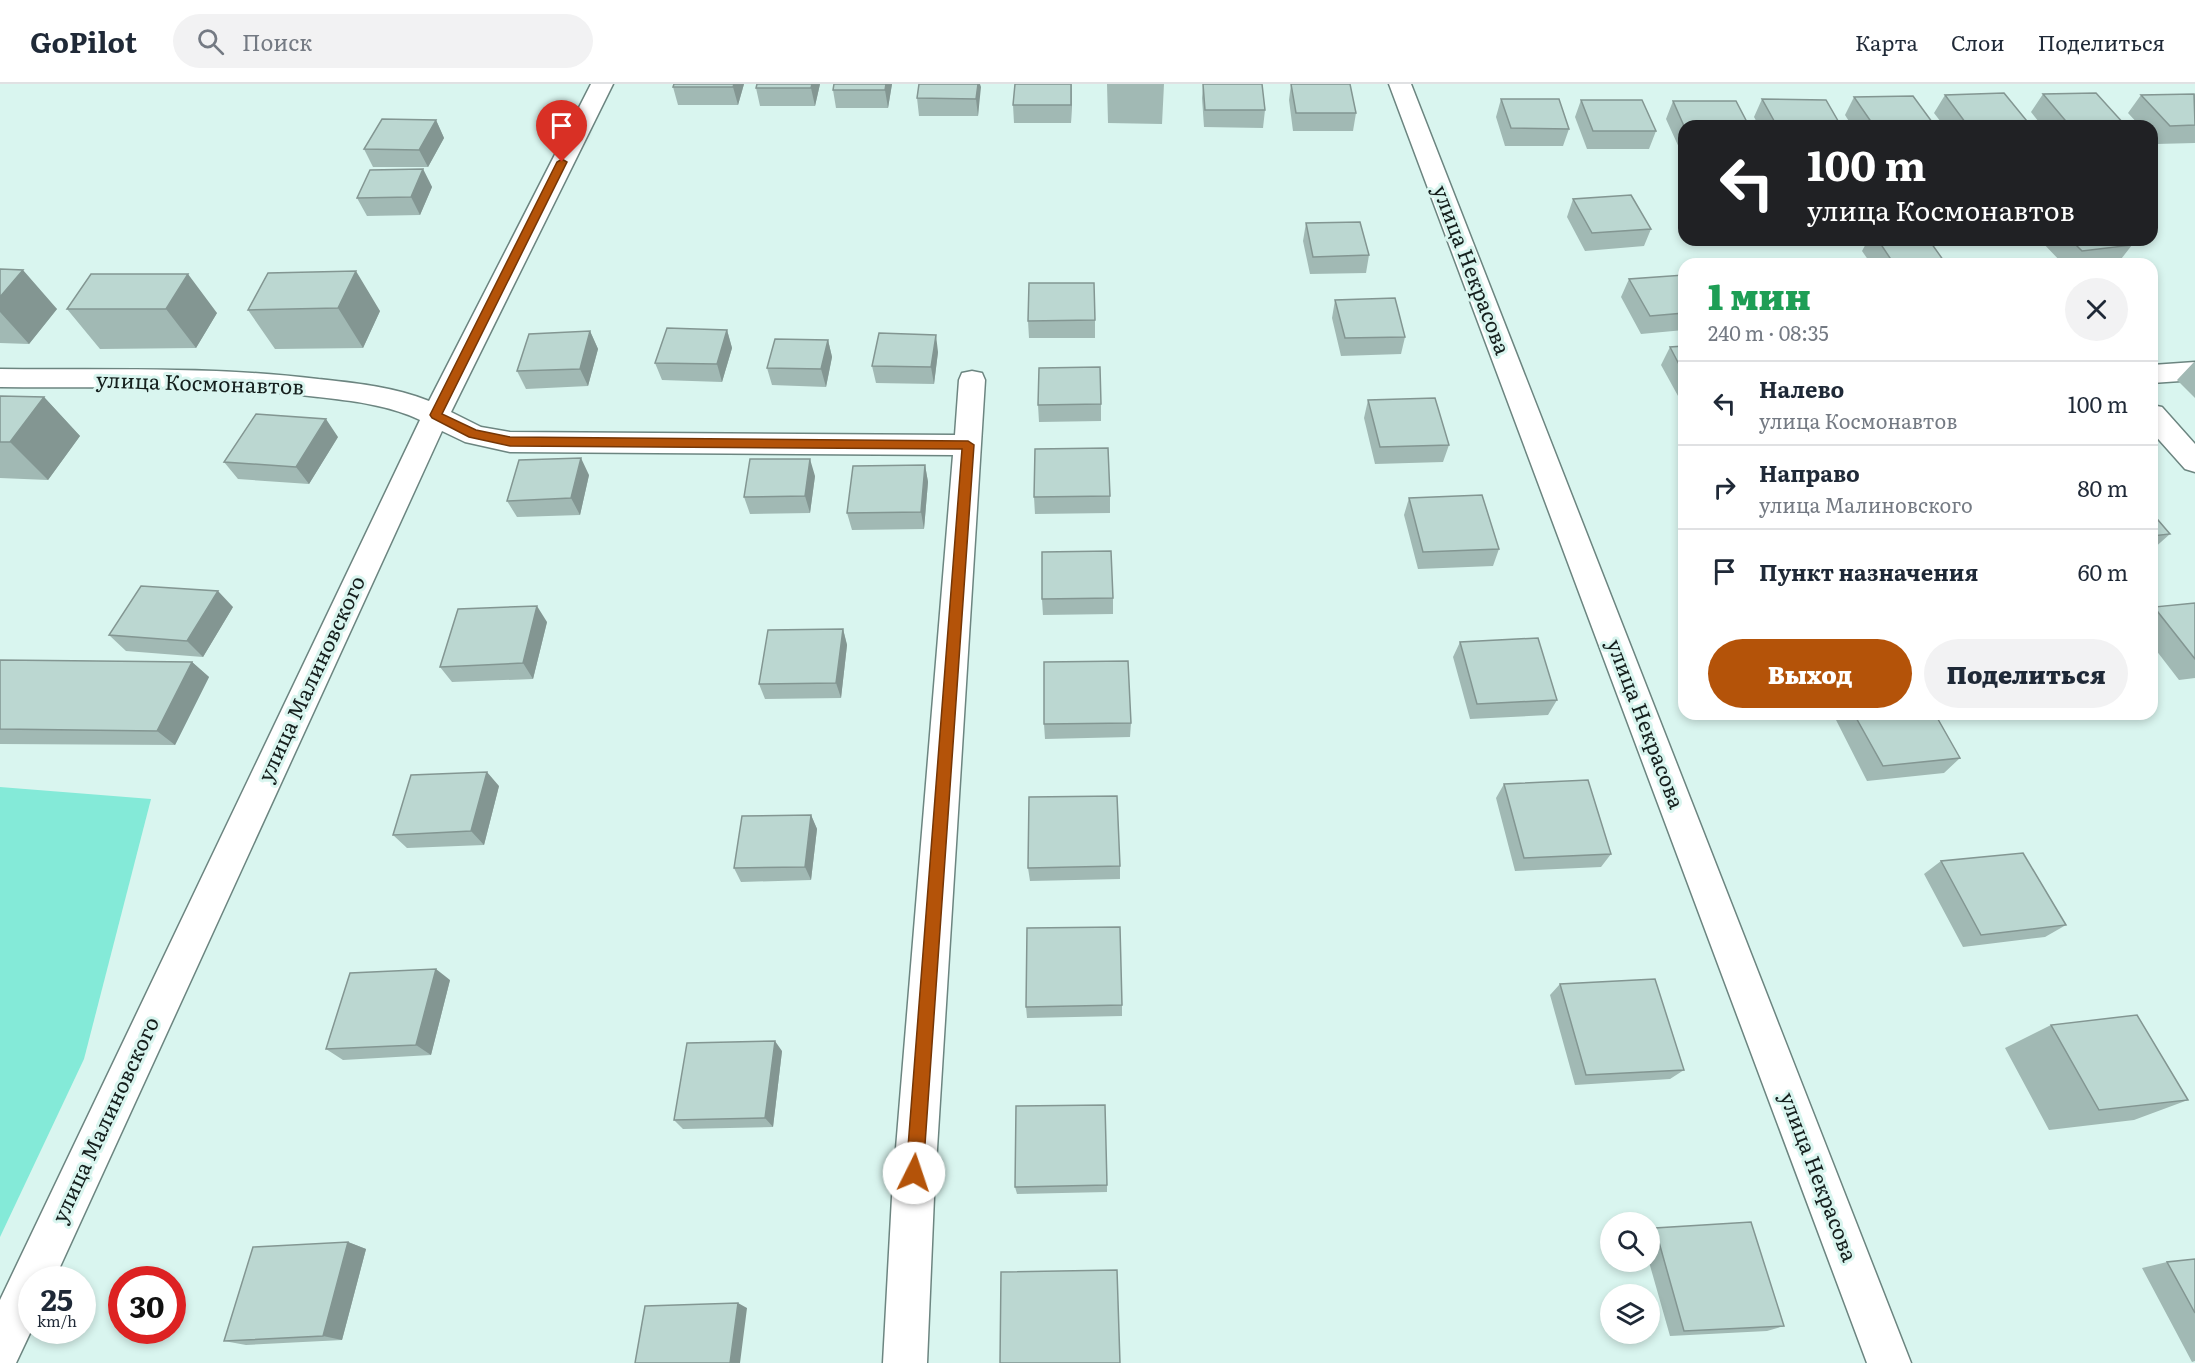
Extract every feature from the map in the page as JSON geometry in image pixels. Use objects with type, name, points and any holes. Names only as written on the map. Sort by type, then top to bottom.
[{"type":"street","name":"улица Малиновского","points":[[39,1266],[436,415],[602,84]]},
{"type":"street","name":"улица Некрасова","points":[[1400,84],[1889,1363]]},
{"type":"street","points":[[2158,374],[2195,371]]},
{"type":"street","name":"улица Космонавтов","points":[[0,378],[255,382],[344,392],[398,401],[436,415],[473,434],[510,442],[968,445]]},
{"type":"street","points":[[904,1363],[913,1197],[972,380]]},
{"type":"street","points":[[2158,421],[2195,462]]},
{"type":"street","name":"улица Малиновского","points":[[0,1348],[18,1310]]},
{"type":"green space","points":[[0,787],[151,799],[84,1059],[0,1237]]},
{"type":"building","points":[[674,84],[734,84],[733,87],[673,87]]},
{"type":"building","points":[[757,84],[812,84],[811,88],[756,88]]},
{"type":"building","points":[[834,84],[886,84],[885,90],[833,90]]},
{"type":"building","points":[[919,84],[978,84],[976,99],[917,98]]},
{"type":"building","points":[[1015,84],[1071,84],[1071,105],[1013,105]]},
{"type":"building","points":[[1203,84],[1262,84],[1265,110],[1205,110]]},
{"type":"building","points":[[1291,84],[1350,84],[1356,113],[1296,113]]},
{"type":"building","points":[[2004,93],[2026,120],[1964,120],[1945,95]]},
{"type":"building","points":[[2096,93],[2120,120],[2065,120],[2043,94]]},
{"type":"building","points":[[2194,94],[2195,125],[2170,126],[2141,95]]},
{"type":"building","points":[[1913,96],[1931,120],[1870,120],[1854,97]]},
{"type":"building","points":[[1501,99],[1559,99],[1569,129],[1511,128]]},
{"type":"building","points":[[1762,99],[1826,100],[1838,120],[1774,120]]},
{"type":"building","points":[[1581,100],[1642,100],[1656,131],[1593,131]]},
{"type":"building","points":[[1673,101],[1736,101],[1746,120],[1681,120]]},
{"type":"building","points":[[382,119],[436,120],[419,150],[364,149]]},
{"type":"building","points":[[423,169],[411,197],[357,198],[370,170]]},
{"type":"building","points":[[1631,195],[1651,229],[1592,233],[1573,199]]},
{"type":"building","points":[[1360,222],[1369,255],[1313,257],[1306,223]]},
{"type":"building","points":[[1882,246],[1933,246],[1942,258],[1890,258]]},
{"type":"building","points":[[2077,246],[2124,246],[2082,251]]},
{"type":"building","points":[[0,269],[23,270],[0,297]]},
{"type":"building","points":[[356,271],[338,308],[248,310],[268,273]]},
{"type":"building","points":[[91,274],[188,274],[166,309],[67,309]]},
{"type":"building","points":[[1678,275],[1678,314],[1650,316],[1629,279]]},
{"type":"building","points":[[1029,283],[1094,283],[1095,320],[1028,321]]},
{"type":"building","points":[[1395,298],[1405,337],[1345,338],[1335,300]]},
{"type":"building","points":[[667,328],[727,330],[717,364],[655,363]]},
{"type":"building","points":[[590,331],[580,369],[517,371],[529,334]]},
{"type":"building","points":[[879,333],[936,335],[931,367],[872,366]]},
{"type":"building","points":[[775,339],[828,340],[821,369],[767,368]]},
{"type":"building","points":[[1678,346],[1678,362],[1670,347]]},
{"type":"building","points":[[1100,367],[1101,404],[1038,405],[1039,368]]},
{"type":"building","points":[[0,396],[44,397],[10,442],[0,442]]},
{"type":"building","points":[[1435,398],[1449,445],[1380,447],[1368,400]]},
{"type":"building","points":[[256,414],[326,419],[296,467],[224,462]]},
{"type":"building","points":[[1108,448],[1110,496],[1034,497],[1035,449]]},
{"type":"building","points":[[581,458],[571,498],[507,501],[519,460]]},
{"type":"building","points":[[750,459],[810,459],[805,496],[744,497]]},
{"type":"building","points":[[925,465],[921,512],[847,513],[853,466]]},
{"type":"building","points":[[1482,495],[1499,549],[1423,552],[1409,498]]},
{"type":"building","points":[[2158,520],[2170,534],[2158,535]]},
{"type":"building","points":[[1111,551],[1113,598],[1042,599],[1042,552]]},
{"type":"building","points":[[141,586],[218,591],[187,641],[109,635]]},
{"type":"building","points":[[2195,603],[2195,659],[2158,612],[2158,607]]},
{"type":"building","points":[[537,606],[523,663],[440,667],[458,609]]},
{"type":"building","points":[[843,629],[836,683],[759,684],[768,630]]},
{"type":"building","points":[[1538,638],[1557,700],[1477,704],[1460,642]]},
{"type":"building","points":[[0,660],[192,662],[157,731],[0,729]]},
{"type":"building","points":[[1128,661],[1131,723],[1044,724],[1044,662]]},
{"type":"building","points":[[1857,720],[1938,720],[1960,758],[1883,766]]},
{"type":"building","points":[[487,772],[471,831],[393,835],[411,775]]},
{"type":"building","points":[[1588,780],[1611,854],[1524,858],[1504,784]]},
{"type":"building","points":[[1117,796],[1120,866],[1028,868],[1029,797]]},
{"type":"building","points":[[811,815],[805,867],[734,868],[742,816]]},
{"type":"building","points":[[2023,853],[2066,925],[1981,935],[1941,861]]},
{"type":"building","points":[[1120,927],[1122,1005],[1026,1007],[1027,928]]},
{"type":"building","points":[[436,969],[416,1045],[326,1049],[350,973]]},
{"type":"building","points":[[1655,979],[1684,1070],[1586,1075],[1560,984]]},
{"type":"building","points":[[2137,1015],[2188,1100],[2099,1110],[2051,1025]]},
{"type":"building","points":[[775,1041],[765,1118],[674,1120],[687,1043]]},
{"type":"building","points":[[1105,1105],[1107,1185],[1015,1187],[1016,1106]]},
{"type":"building","points":[[1751,1222],[1784,1326],[1684,1331],[1660,1246],[1660,1228]]},
{"type":"building","points":[[348,1242],[323,1336],[224,1341],[253,1247]]},
{"type":"building","points":[[2195,1259],[2195,1313],[2167,1262]]},
{"type":"building","points":[[1117,1270],[1120,1363],[1000,1363],[1001,1272]]},
{"type":"building","points":[[738,1303],[730,1363],[635,1363],[645,1306]]},
{"type":"route","points":[[562,162],[436,415],[473,434],[510,442],[801,442],[968,445],[914,1173]]}]
